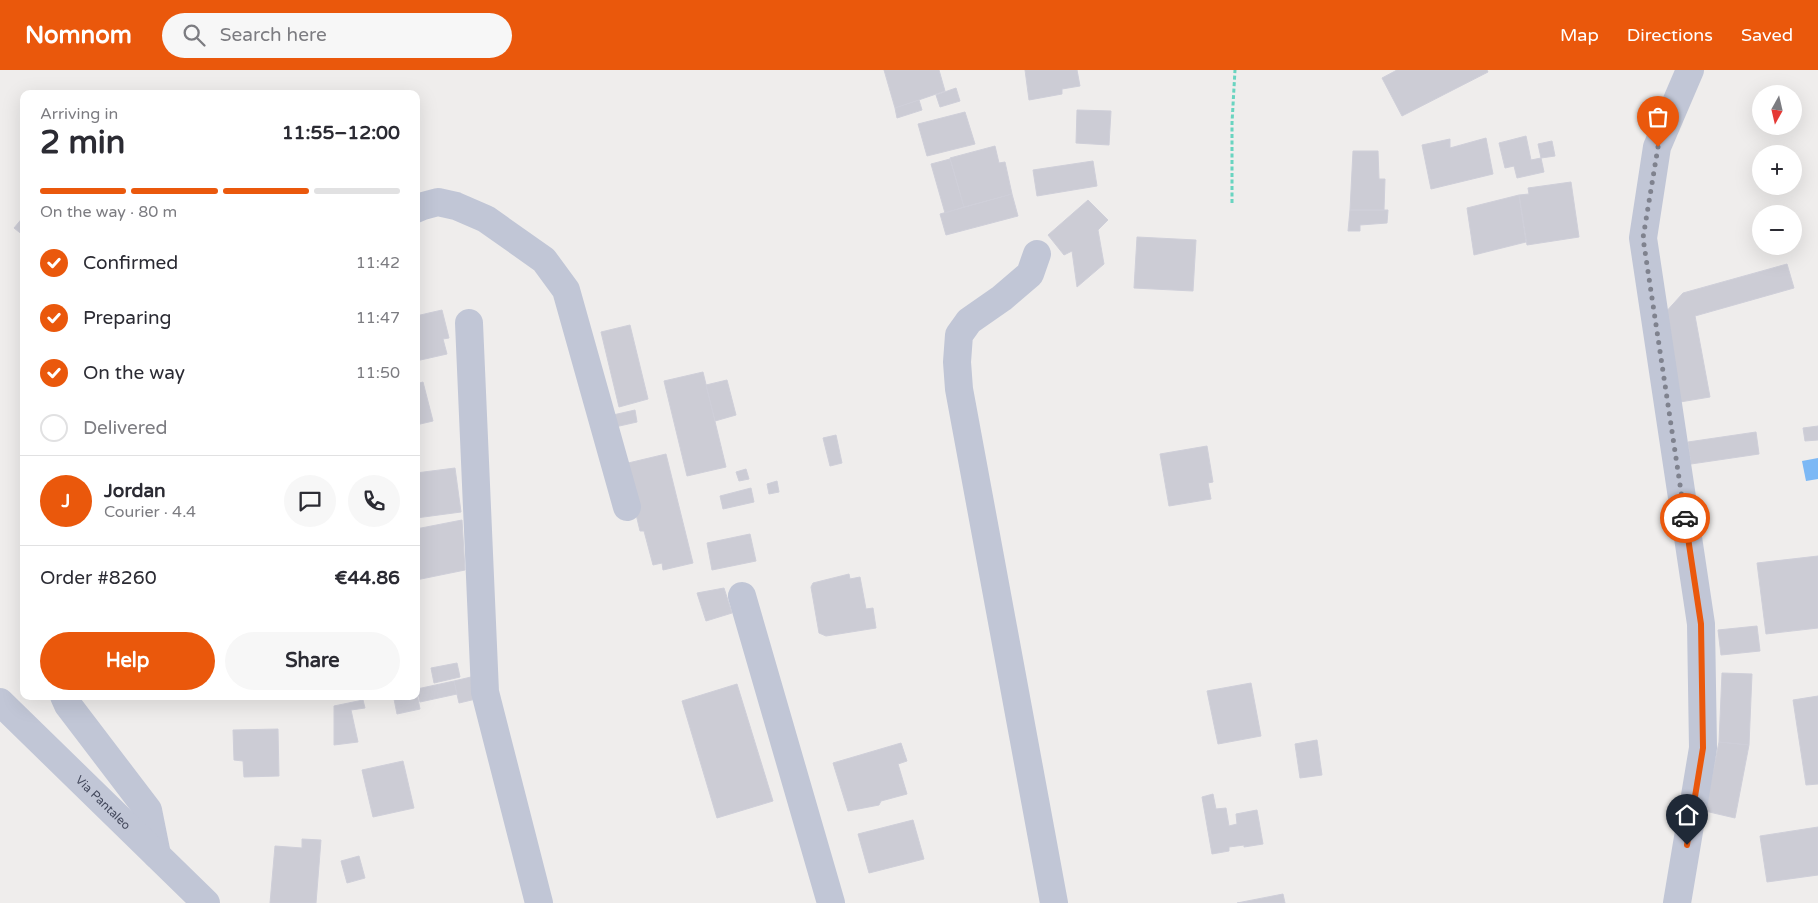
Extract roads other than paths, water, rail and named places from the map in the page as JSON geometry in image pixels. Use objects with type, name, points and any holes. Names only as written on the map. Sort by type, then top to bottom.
[{"type":"street","points":[[1677,903],[1703,748],[1701,624],[1643,238],[1658,147],[1690,70]]},
{"type":"street","points":[[420,207],[438,202],[456,206],[486,219],[544,260],[566,290],[627,507]]},
{"type":"street","points":[[1037,254],[1030,274],[1002,298],[969,321],[959,335],[957,362],[959,389],[1054,903]]},
{"type":"street","points":[[469,323],[485,692],[539,903]]},
{"type":"street","points":[[742,596],[831,903]]},
{"type":"street","points":[[66,700],[148,810],[157,855]]},
{"type":"street","name":"Via Pantaleo","points":[[0,702],[206,903]]},
{"type":"water","points":[[1818,458],[1818,479],[1806,481],[1802,461]]}]
